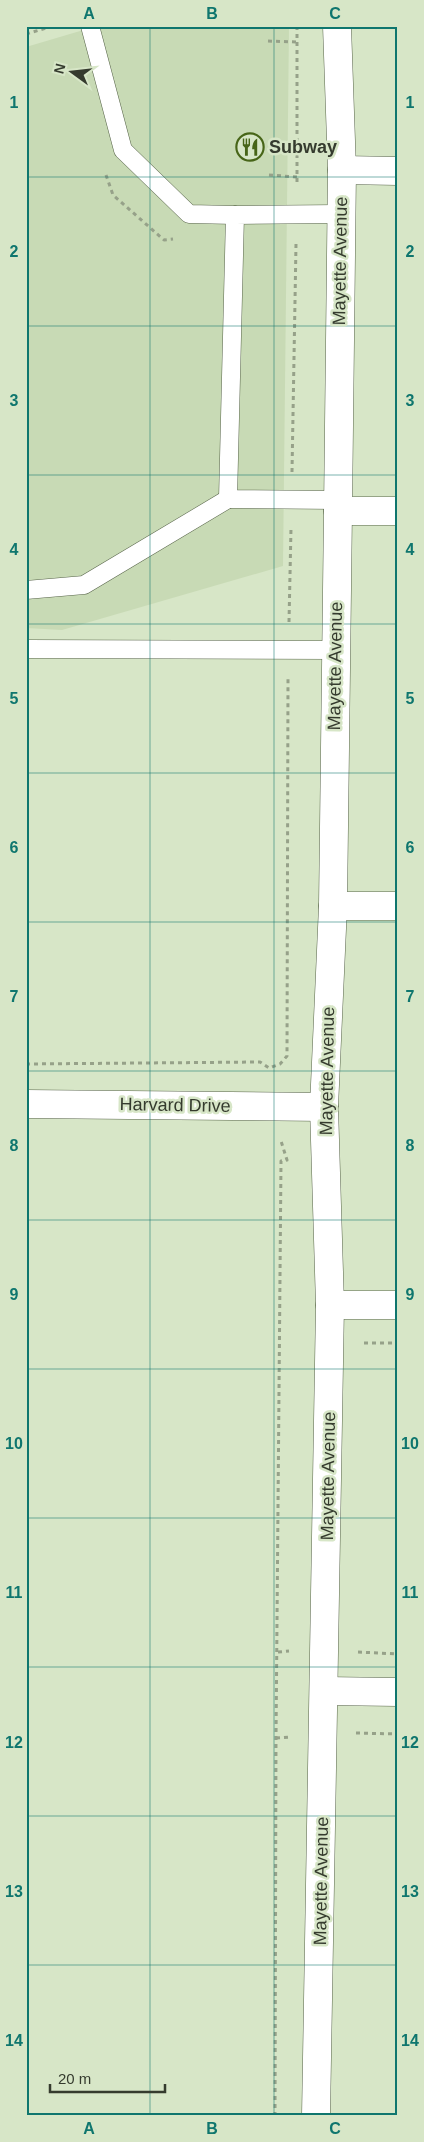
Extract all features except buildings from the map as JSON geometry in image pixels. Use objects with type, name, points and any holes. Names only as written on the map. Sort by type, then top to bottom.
[{"type":"street","name":"Mayette Avenue","points":[[316,2116],[330,1305],[324,1107],[333,906],[342,170],[337,26]]},
{"type":"street","points":[[342,170],[398,171]]},
{"type":"street","points":[[337,506],[398,511]]},
{"type":"street","points":[[333,906],[398,906]]},
{"type":"street","name":"Harvard Drive","points":[[26,1104],[324,1107]]},
{"type":"street","points":[[330,1305],[398,1305]]},
{"type":"street","points":[[324,1691],[398,1692]]},
{"type":"lane","points":[[90,26],[123,150],[189,214],[340,214]]},
{"type":"lane","points":[[228,499],[235,215]]},
{"type":"lane","points":[[26,590],[84,585],[228,499],[337,506]]},
{"type":"lane","points":[[26,650],[335,650]]},
{"type":"path","points":[[26,34],[53,26]]},
{"type":"path","points":[[268,42],[297,42]]},
{"type":"path","points":[[269,175],[297,177]]},
{"type":"path","points":[[106,176],[112,195],[164,240],[181,238]]},
{"type":"path","points":[[274,1139],[282,1141],[287,1160],[281,1161],[275,2116]]},
{"type":"path","points":[[363,1343],[398,1343]]},
{"type":"path","points":[[361,1653],[398,1654]]},
{"type":"path","points":[[355,1733],[398,1734]]},
{"type":"shaded area","points":[[97,26],[289,26],[283,566],[62,630],[26,628],[26,47]]},
{"type":"place","name":"Subway","points":[[250,147]]}]
